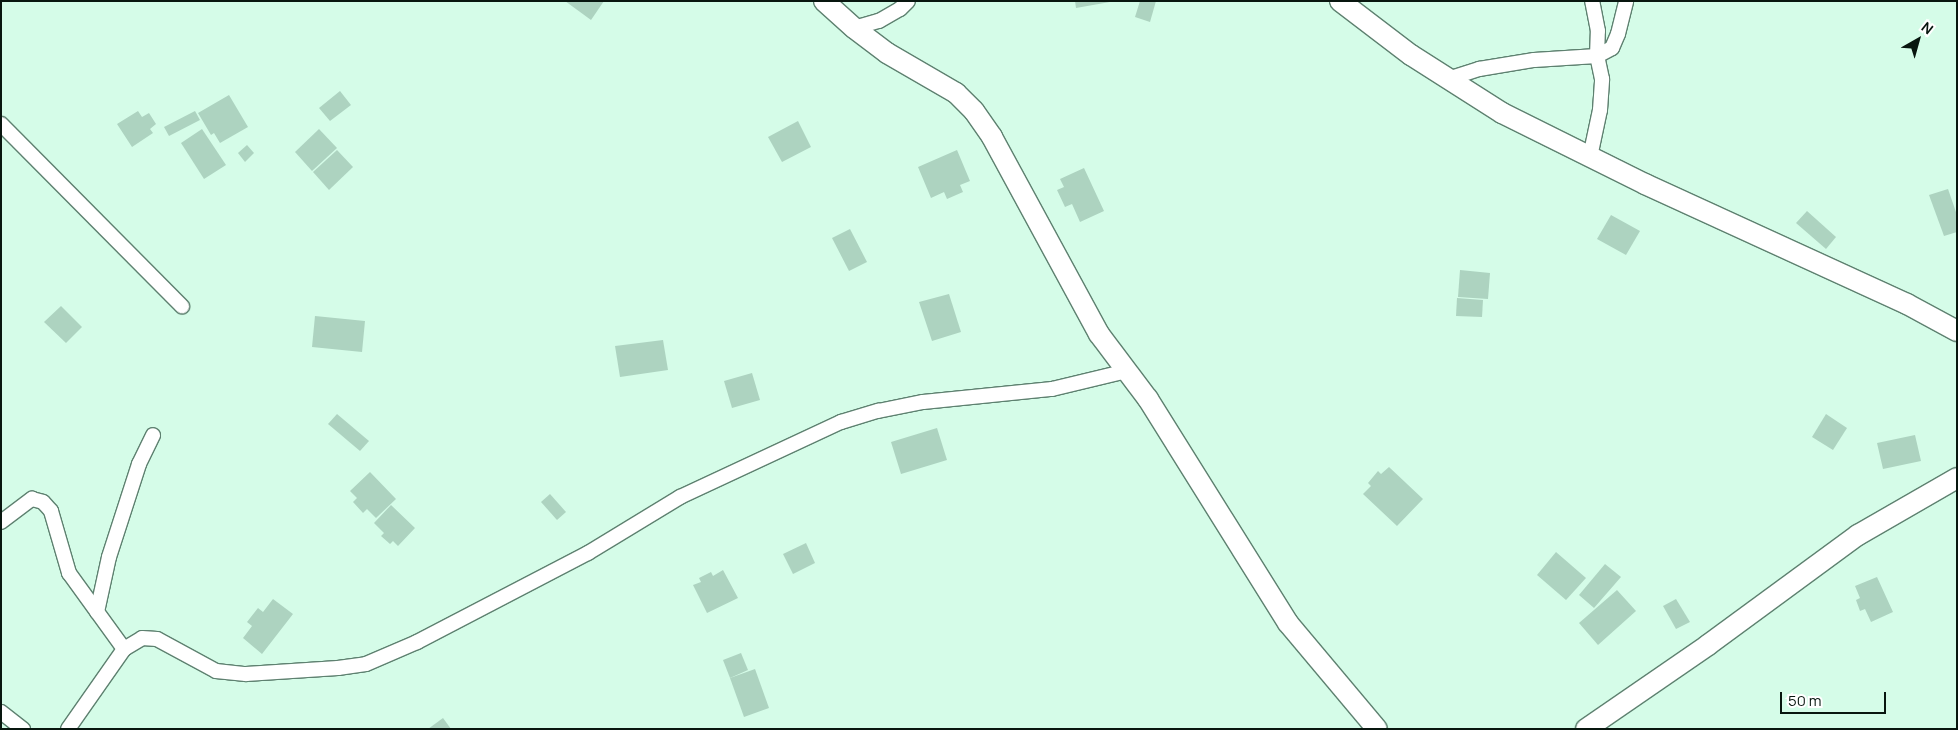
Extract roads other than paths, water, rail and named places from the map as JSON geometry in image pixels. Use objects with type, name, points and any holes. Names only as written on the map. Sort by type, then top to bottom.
[{"type":"street","points":[[824,1],[886,53],[956,93],[974,111],[992,137],[1099,334],[1148,399],[1288,623],[1377,729]]},
{"type":"street","points":[[854,28],[878,21],[900,10],[908,1]]},
{"type":"street","points":[[1340,1],[1411,55],[1502,113],[1590,157],[1907,304],[1957,331]]},
{"type":"street","points":[[1590,157],[1600,110],[1602,79],[1598,56],[1598,31],[1592,1]]},
{"type":"street","points":[[1448,78],[1479,69],[1534,60],[1598,56],[1612,48],[1618,34],[1626,1]]},
{"type":"street","points":[[1,124],[182,306]]},
{"type":"street","points":[[68,729],[124,649],[142,638],[157,639],[216,671],[246,674],[338,668],[366,664],[417,642],[588,552],[680,497],[841,422],[878,411],[923,402],[1052,389],[1127,371]]},
{"type":"street","points":[[97,612],[109,557],[139,464],[153,435]]},
{"type":"street","points":[[1586,729],[1708,645],[1858,535],[1957,478]]},
{"type":"street","points":[[1,522],[32,499],[43,502],[51,511],[69,573],[124,649]]},
{"type":"street","points":[[1,712],[23,729]]}]
